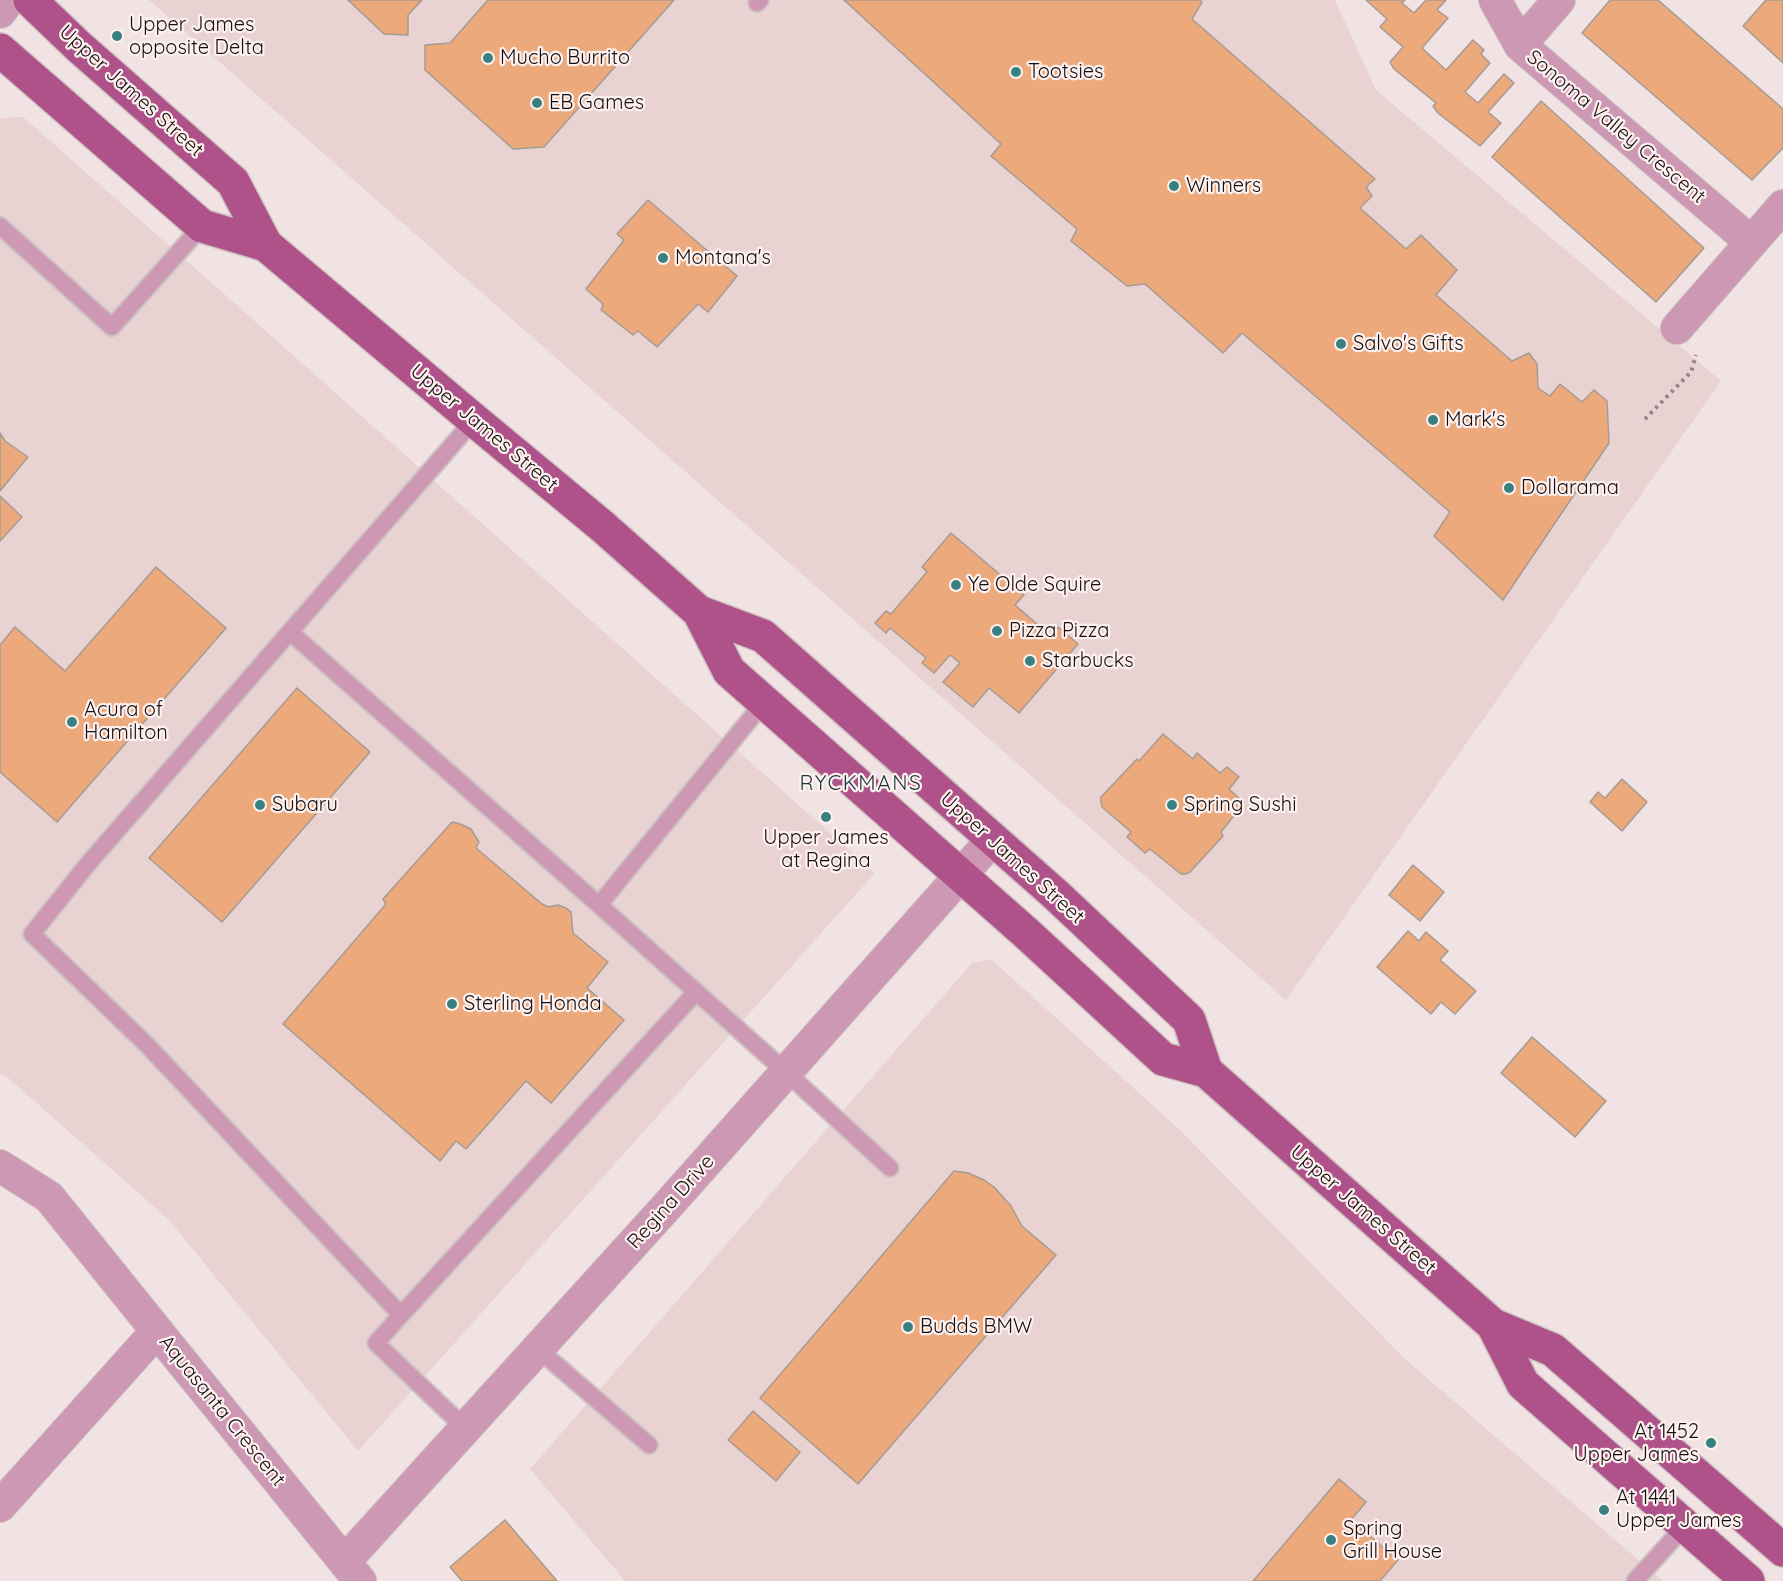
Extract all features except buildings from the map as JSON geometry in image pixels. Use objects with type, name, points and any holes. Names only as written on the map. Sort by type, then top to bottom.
[{"type":"main road","name":"Upper James Street","points":[[30,0],[78,46],[233,182],[266,245],[602,526],[699,612],[763,636],[1055,894],[1189,1020],[1206,1071]]},
{"type":"main road","name":"Upper James Street","points":[[0,50],[202,226],[266,245]]},
{"type":"main road","name":"Upper James Street","points":[[699,612],[729,671],[1025,932],[1163,1059],[1206,1071],[1493,1325],[1553,1350],[1783,1550]]},
{"type":"main road","name":"Upper James Street","points":[[1493,1325],[1523,1384],[1748,1581]]},
{"type":"street","points":[[0,12],[9,0]]},
{"type":"street","name":"Sonoma Valley Crescent","points":[[1495,0],[1520,45],[1751,242]]},
{"type":"street","points":[[1520,45],[1559,0]]},
{"type":"street","points":[[1686,318],[1783,206]]},
{"type":"street","name":"Regina Drive","points":[[353,1571],[466,1429],[662,1213],[992,840]]},
{"type":"street","points":[[0,1166],[49,1197],[157,1331]]},
{"type":"street","name":"Aquasanta Crescent","points":[[0,1506],[157,1331],[353,1571]]},
{"type":"lane","points":[[0,226],[112,327],[202,226]]},
{"type":"lane","points":[[400,1315],[148,1046],[32,934],[87,865],[474,420]]},
{"type":"lane","points":[[290,632],[786,1072],[890,1168]]},
{"type":"lane","points":[[599,905],[764,702]]},
{"type":"lane","points":[[466,1429],[376,1343],[696,992]]},
{"type":"lane","points":[[538,1349],[649,1445]]},
{"type":"lane","points":[[1635,1581],[1685,1526]]},
{"type":"path","points":[[1645,419],[1691,372],[1698,349],[1686,318]]},
{"type":"shaded area","points":[[149,0],[1335,0],[1376,90],[1721,381],[1286,1000]]},
{"type":"shaded area","points":[[23,117],[875,873],[358,1451],[168,1219],[0,1073],[0,118]]},
{"type":"shaded area","points":[[991,959],[1179,1129],[1405,1359],[1663,1581],[625,1581],[530,1469],[972,963]]},
{"type":"place","name":"Upper James opposite Delta","points":[[117,36]]},
{"type":"place","name":"Mucho Burrito","points":[[488,58]]},
{"type":"place","name":"Tootsies","points":[[1016,72]]},
{"type":"place","name":"EB Games","points":[[537,103]]},
{"type":"place","name":"Winners","points":[[1174,186]]},
{"type":"place","name":"Montana's","points":[[663,258]]},
{"type":"place","name":"Salvo's Gifts","points":[[1341,344]]},
{"type":"place","name":"Mark's","points":[[1433,420]]},
{"type":"place","name":"Dollarama","points":[[1509,488]]},
{"type":"place","name":"Ye Olde Squire","points":[[956,585]]},
{"type":"place","name":"Pizza Pizza","points":[[997,631]]},
{"type":"place","name":"Starbucks","points":[[1030,661]]},
{"type":"place","name":"Acura of Hamilton","points":[[72,722]]},
{"type":"place","name":"Subaru","points":[[260,805]]},
{"type":"place","name":"Spring Sushi","points":[[1172,805]]},
{"type":"place","name":"Upper James at Regina","points":[[826,817]]},
{"type":"place","name":"Sterling Honda","points":[[452,1004]]},
{"type":"place","name":"Budds BMW","points":[[908,1327]]},
{"type":"place","name":"At 1452 Upper James","points":[[1711,1443]]},
{"type":"place","name":"At 1441 Upper James","points":[[1604,1510]]},
{"type":"place","name":"Spring Grill House","points":[[1331,1540]]},
{"type":"district","name":"RYCKMANS","points":[[861,784]]}]
